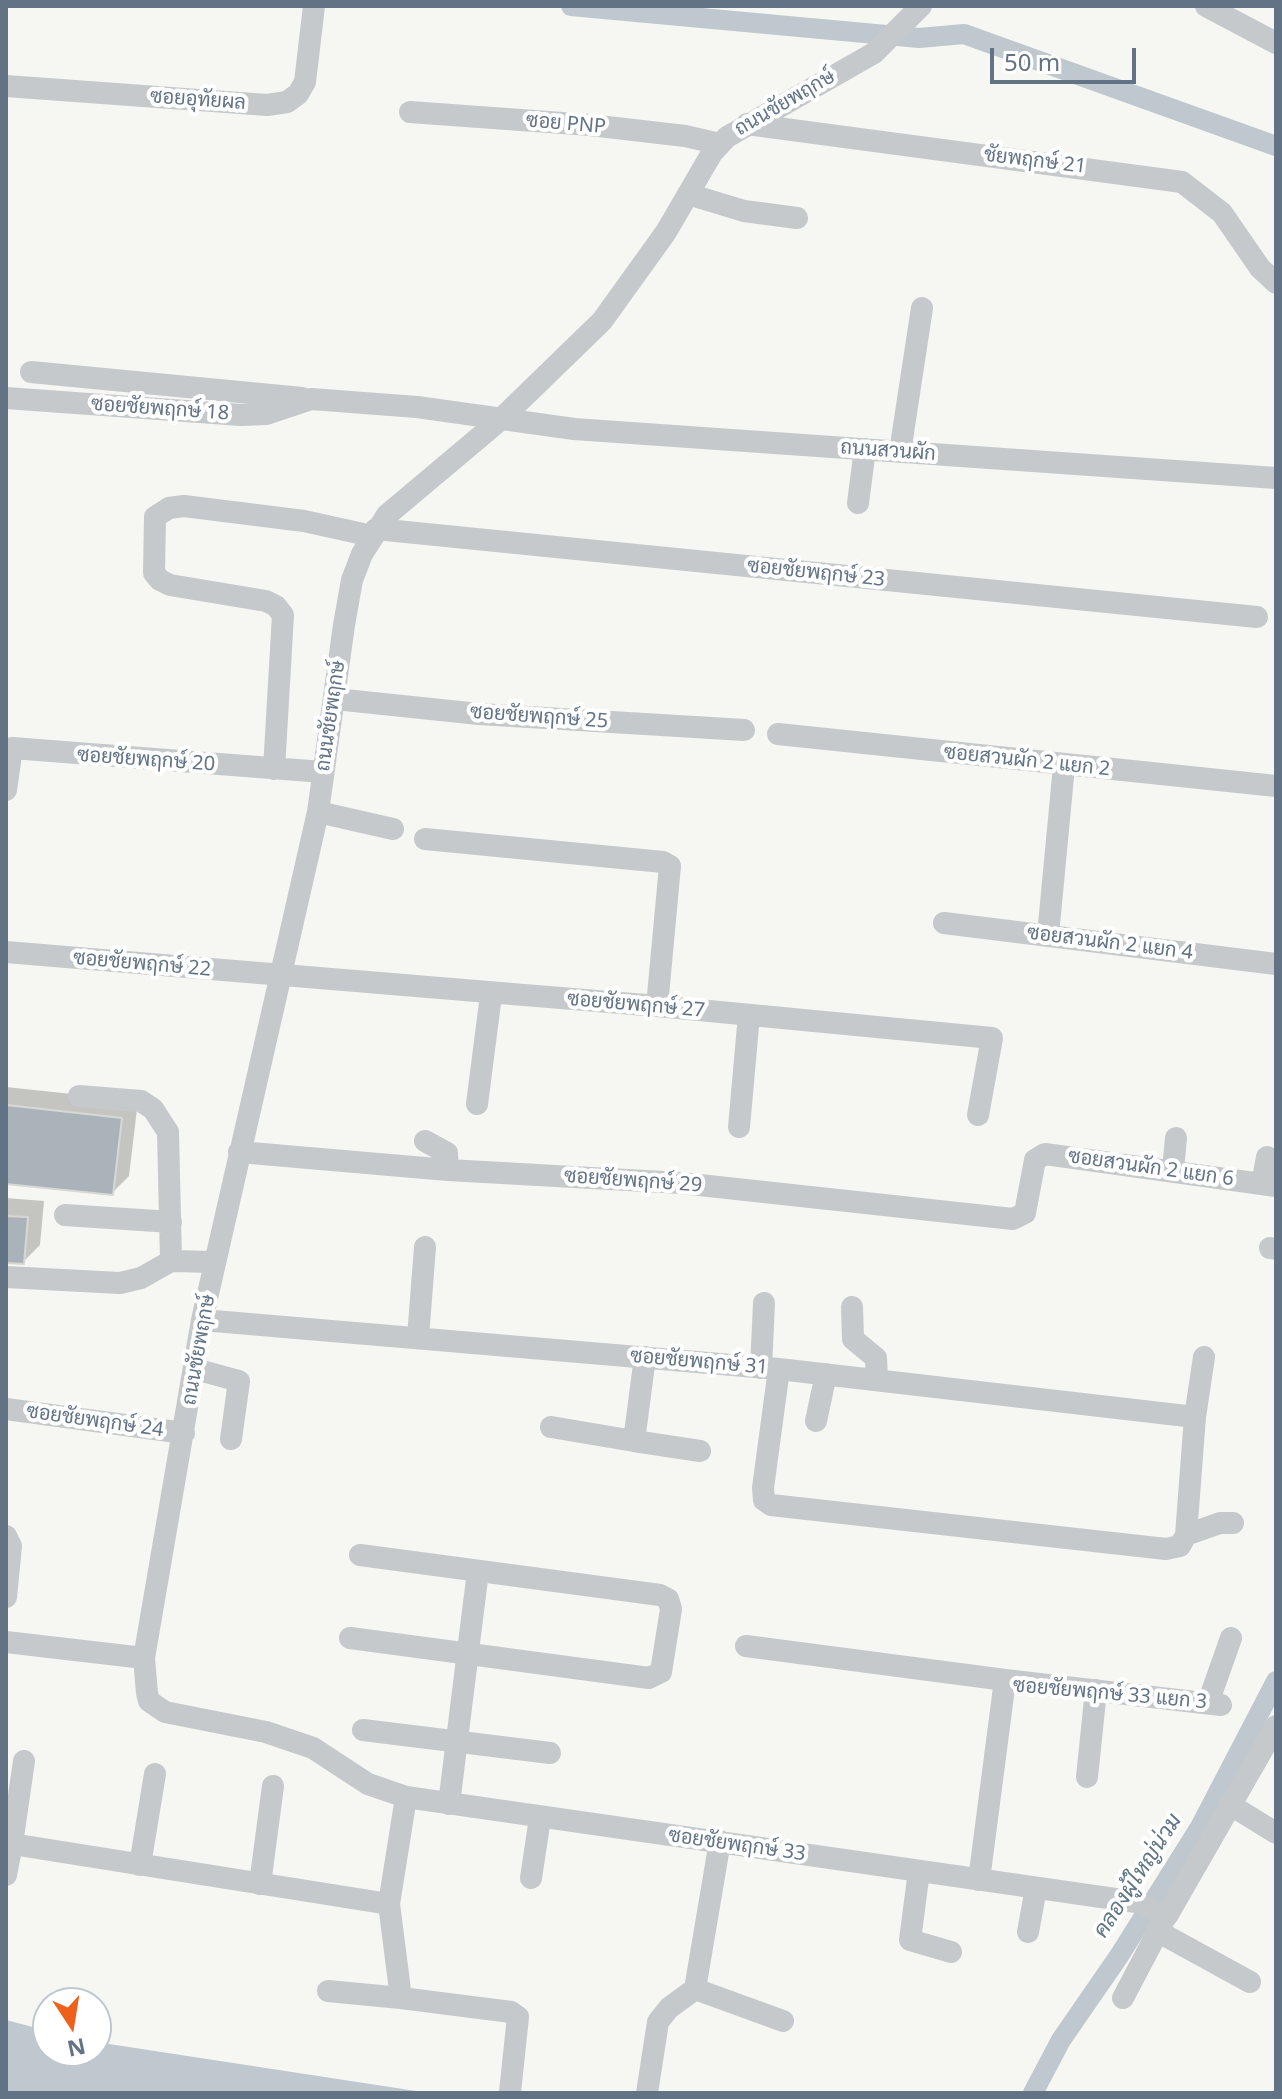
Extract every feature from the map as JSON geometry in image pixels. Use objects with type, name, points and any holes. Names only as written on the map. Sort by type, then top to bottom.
[{"type":"street","name":"ซอยอุทัยผล","points":[[6,86],[267,105],[287,102],[298,94],[305,82],[314,6]]},
{"type":"street","points":[[1206,6],[1276,43]]},
{"type":"street","name":"ถนนชัยพฤกษ์","points":[[144,1658],[202,1320],[318,812],[352,580],[374,533],[431,477],[500,420],[602,321],[666,232],[720,144],[747,124],[874,53],[918,10]]},
{"type":"street","name":"ซอย PNP","points":[[410,112],[590,125],[685,136],[720,144]]},
{"type":"street","name":"ชัยพฤกษ์ 21","points":[[747,124],[1182,182],[1222,213],[1260,268],[1276,283]]},
{"type":"street","points":[[688,194],[744,211],[797,218]]},
{"type":"street","points":[[900,452],[922,308]]},
{"type":"street","name":"ซอยชัยพฤกษ์ 18","points":[[31,372],[417,407],[500,420]]},
{"type":"street","name":"ซอยชัยพฤกษ์ 18","points":[[6,398],[241,415],[266,414],[311,399]]},
{"type":"street","name":"ถนนสวนผัก","points":[[500,420],[574,429],[1276,478]]},
{"type":"street","points":[[858,503],[865,449]]},
{"type":"street","name":"ซอยชัยพฤกษ์ 23","points":[[274,769],[283,615],[276,606],[266,601],[170,585],[160,580],[154,573],[155,517],[169,508],[184,506],[374,533],[1257,617]]},
{"type":"street","name":"ซอยชัยพฤกษ์ 25","points":[[335,699],[479,714],[744,730]]},
{"type":"street","name":"ซอยสวนผัก 2 แยก 2","points":[[778,734],[1276,786]]},
{"type":"street","name":"ซอยชัยพฤกษ์ 20","points":[[6,790],[9,748],[323,772]]},
{"type":"street","points":[[1048,935],[1064,766]]},
{"type":"street","points":[[318,812],[393,829]]},
{"type":"street","points":[[425,839],[663,862],[670,866],[657,1006]]},
{"type":"street","name":"ซอยสวนผัก 2 แยก 4","points":[[944,923],[1276,964]]},
{"type":"street","name":"ซอยชัยพฤกษ์ 22","points":[[6,952],[279,976]]},
{"type":"street","name":"ซอยชัยพฤกษ์ 27","points":[[279,976],[657,1006],[992,1038],[978,1115]]},
{"type":"street","points":[[477,1104],[491,995]]},
{"type":"street","points":[[739,1127],[749,1015]]},
{"type":"street","points":[[79,1096],[129,1099],[153,1109],[168,1132],[171,1144],[171,1261]]},
{"type":"street","points":[[1173,1170],[1176,1138]]},
{"type":"street","points":[[425,1141],[447,1153],[448,1170]]},
{"type":"street","name":"ซอยชัยพฤกษ์ 29","points":[[239,1152],[448,1170],[681,1183],[1013,1219],[1025,1213]]},
{"type":"street","name":"ซอยสวนผัก 2 แยก 6","points":[[1025,1213],[1035,1160],[1040,1155],[1173,1170],[1269,1185]]},
{"type":"street","points":[[1267,1157],[1269,1185]]},
{"type":"street","points":[[65,1215],[171,1222]]},
{"type":"street","points":[[418,1337],[425,1247]]},
{"type":"street","points":[[6,1277],[120,1283],[141,1278],[171,1261],[215,1262]]},
{"type":"street","points":[[764,1303],[770,1368],[763,1488],[764,1500],[771,1505],[1166,1549],[1180,1546],[1186,1535],[1195,1417],[1204,1357]]},
{"type":"street","points":[[852,1307],[851,1333],[876,1358],[877,1380]]},
{"type":"street","name":"ซอยชัยพฤกษ์ 31","points":[[202,1320],[770,1368],[1195,1417]]},
{"type":"street","points":[[634,1441],[645,1357]]},
{"type":"street","points":[[195,1369],[239,1381],[231,1439]]},
{"type":"street","points":[[816,1421],[826,1374]]},
{"type":"street","name":"ซอยชัยพฤกษ์ 24","points":[[6,1409],[184,1433]]},
{"type":"street","points":[[551,1427],[700,1451]]},
{"type":"street","points":[[1186,1535],[1220,1523],[1233,1523]]},
{"type":"street","points":[[6,1536],[11,1546],[6,1597]]},
{"type":"street","points":[[350,1638],[649,1678],[661,1672],[671,1609],[668,1599],[660,1595],[360,1555]]},
{"type":"street","points":[[449,1804],[478,1571]]},
{"type":"street","name":"ซอยชัยพฤกษ์ 33 แยก 3","points":[[979,1880],[1005,1680],[1214,1704],[1231,1638]]},
{"type":"street","points":[[6,1642],[144,1658]]},
{"type":"street","points":[[746,1646],[1005,1680]]},
{"type":"street","name":"ซอยชัยพฤกษ์ 33","points":[[144,1658],[149,1701],[165,1712],[266,1732],[313,1748],[368,1784],[406,1797],[1036,1888],[1159,1917],[1250,1982]]},
{"type":"street","points":[[1087,1777],[1096,1690]]},
{"type":"street","points":[[1123,1998],[1159,1917],[1276,1726]]},
{"type":"street","points":[[363,1730],[550,1753]]},
{"type":"street","points":[[6,1875],[24,1761]]},
{"type":"street","points":[[140,1865],[155,1774]]},
{"type":"street","points":[[260,1884],[273,1786]]},
{"type":"street","points":[[401,1998],[389,1904],[406,1797]]},
{"type":"street","points":[[1229,1804],[1276,1833]]},
{"type":"street","points":[[531,1878],[540,1818]]},
{"type":"street","points":[[647,2093],[658,2022],[669,2008],[695,1989],[720,1841]]},
{"type":"street","points":[[12,1844],[389,1904]]},
{"type":"street","points":[[919,1871],[910,1940],[951,1952]]},
{"type":"street","points":[[1028,1932],[1036,1888]]},
{"type":"street","points":[[695,1989],[783,2021]]},
{"type":"street","points":[[328,1991],[511,2012],[518,2017],[510,2092]]},
{"type":"shaded area","points":[[6,2020],[32,2027],[32,2067],[112,2067],[112,2044],[429,2093],[6,2093]]},
{"type":"building","points":[[6,1105],[122,1118],[113,1195],[6,1184]]},
{"type":"building","points":[[6,1216],[28,1217],[24,1264],[6,1263]]},
{"type":"waterway","points":[[571,6],[919,38],[964,34],[1276,146]]},
{"type":"waterway","name":"คลองผู้ใหญ่น่วม","points":[[1033,2093],[1061,2040],[1119,1956],[1200,1827],[1276,1681]]}]
